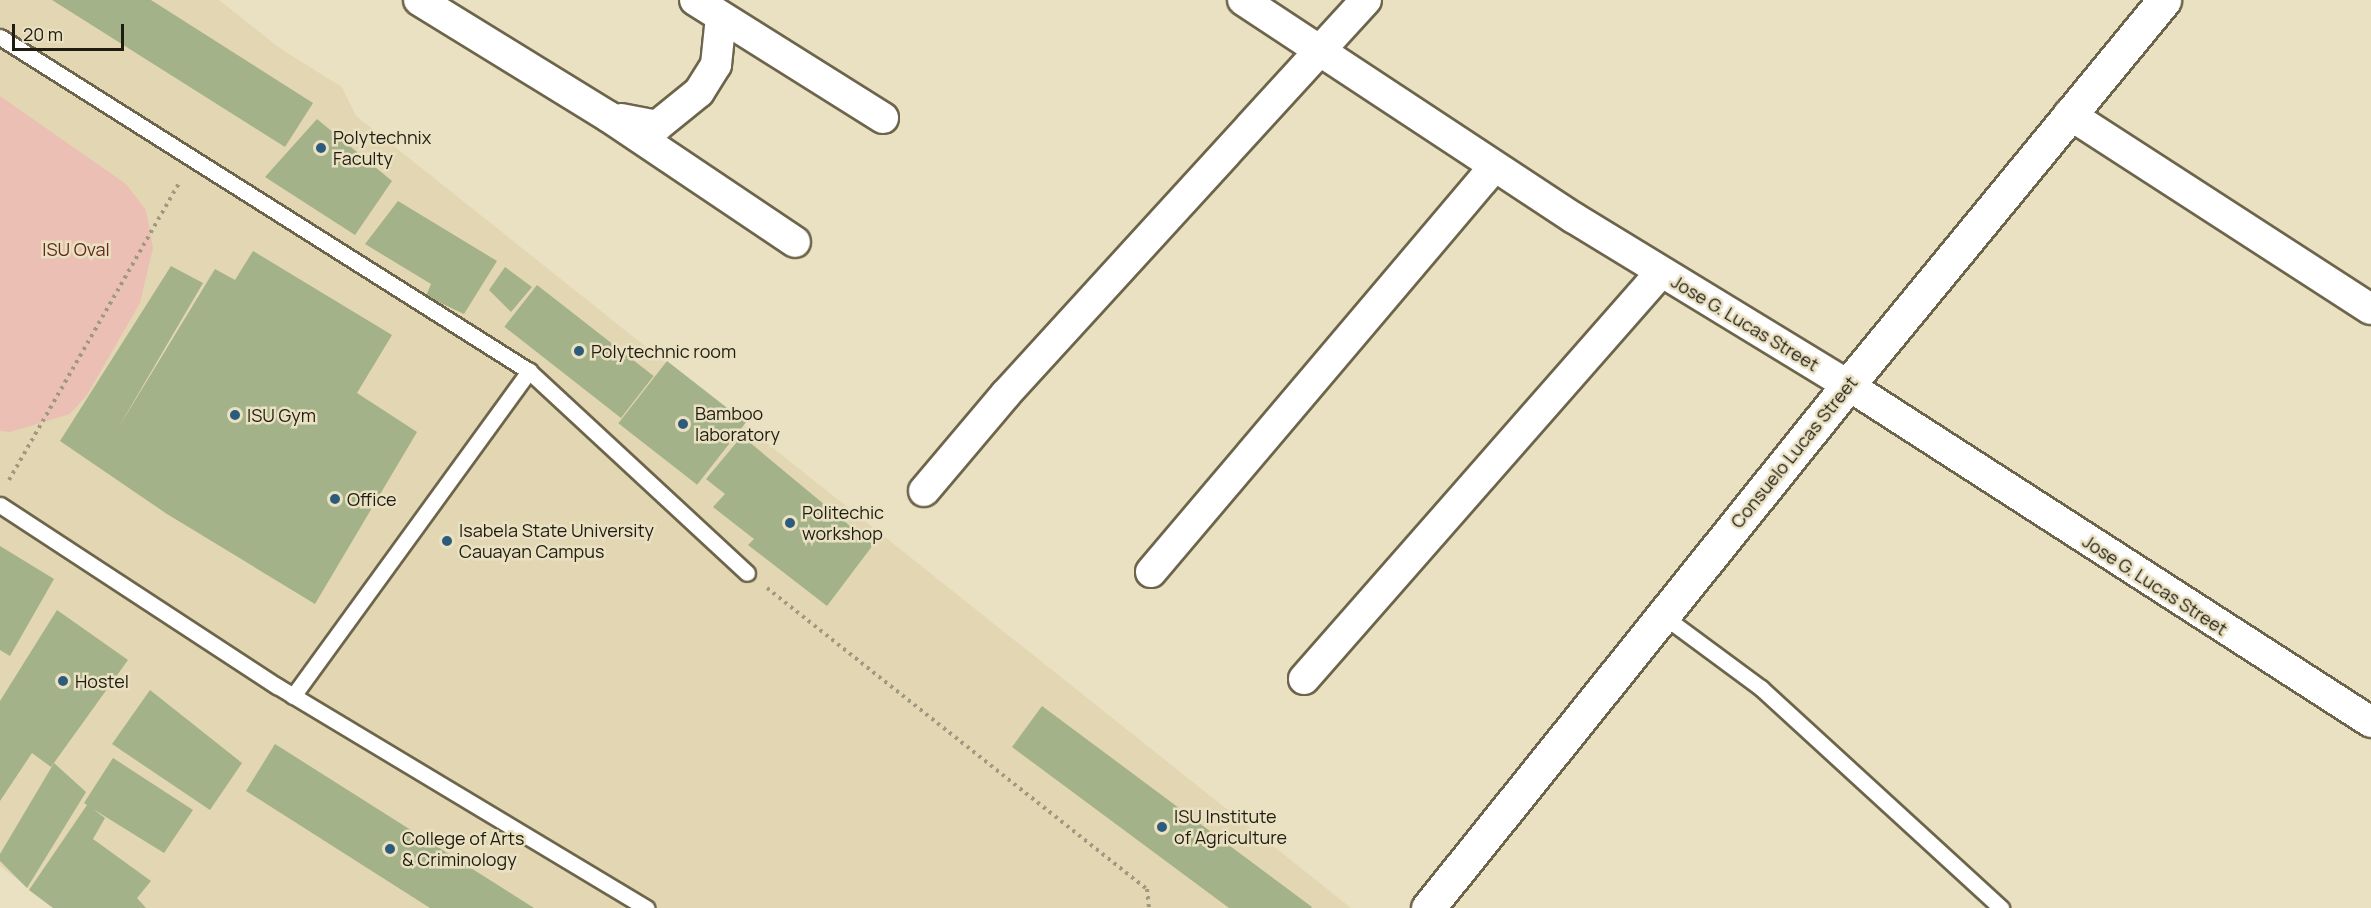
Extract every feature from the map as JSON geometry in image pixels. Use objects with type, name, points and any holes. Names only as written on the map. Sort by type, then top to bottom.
[{"type":"street","points":[[418,0],[609,117],[795,242]]},
{"type":"street","points":[[695,0],[883,118]]},
{"type":"street","name":"Jose G. Lucas Street","points":[[1243,0],[1321,48],[1494,167],[1661,272],[1848,385],[2371,722]]},
{"type":"street","points":[[924,491],[1005,395],[1366,0]]},
{"type":"street","name":"Consuelo Lucas Street","points":[[1428,908],[1848,385],[2164,0]]},
{"type":"street","points":[[609,117],[657,126],[679,112],[699,92],[716,65],[721,17]]},
{"type":"street","points":[[2069,114],[2371,309]]},
{"type":"street","points":[[1151,572],[1494,167]]},
{"type":"street","points":[[1304,679],[1661,272]]},
{"type":"lane","points":[[0,37],[529,371],[747,573]]},
{"type":"lane","points":[[294,696],[529,371]]},
{"type":"lane","points":[[0,505],[294,696],[646,908]]},
{"type":"lane","points":[[1662,615],[1761,688],[2001,908]]},
{"type":"path","points":[[6,486],[194,158]]},
{"type":"path","points":[[747,573],[1147,889],[1149,908]]},
{"type":"shaded area","name":"Isabela State University Cauayan Campus","points":[[0,0],[219,0],[281,49],[342,87],[356,116],[1351,908],[53,908],[0,866]]},
{"type":"green space","name":"ISU Oval","points":[[0,96],[126,184],[146,210],[153,248],[140,303],[87,395],[70,414],[10,432],[0,431]]},
{"type":"building","points":[[52,0],[151,0],[313,103],[285,147]]},
{"type":"building","name":"Polytechnix Faculty","points":[[317,119],[392,181],[355,235],[265,177]]},
{"type":"building","points":[[398,201],[497,261],[464,314],[426,296],[431,284],[365,244]]},
{"type":"building","name":"ISU Gym","points":[[253,251],[392,335],[357,393],[417,432],[315,604],[167,514],[60,441],[171,266],[203,283],[117,430],[215,269],[235,280]]},
{"type":"building","points":[[505,267],[532,287],[511,312],[489,290]]},
{"type":"building","name":"Polytechnic room","points":[[537,285],[654,376],[621,418],[504,327]]},
{"type":"building","name":"Bamboo laboratory","points":[[667,361],[746,423],[697,485],[618,423]]},
{"type":"building","name":"Politechic workshop","points":[[742,436],[873,545],[827,606],[748,545],[754,539],[713,507],[725,494],[706,479]]},
{"type":"building","points":[[0,546],[54,579],[10,656],[0,650]]},
{"type":"building","name":"Hostel","points":[[57,610],[128,660],[51,767],[32,753],[0,801],[0,701]]},
{"type":"building","points":[[150,690],[242,763],[210,810],[112,744]]},
{"type":"building","name":"ISU Institute of Agriculture","points":[[1042,706],[1312,907],[1229,908],[1012,747]]},
{"type":"building","name":"College of Arts & Criminology","points":[[275,744],[534,908],[430,908],[246,791]]},
{"type":"building","points":[[113,758],[193,810],[164,853],[93,809],[105,818],[93,839],[151,881],[137,898],[146,908],[53,908],[29,890],[87,805],[84,803]]},
{"type":"building","points":[[54,763],[86,792],[27,888],[0,861],[0,854]]},
{"type":"place","name":"Polytechnix Faculty","points":[[321,148]]},
{"type":"place","name":"Polytechnic room","points":[[579,351]]},
{"type":"place","name":"ISU Gym","points":[[235,415]]},
{"type":"place","name":"Bamboo laboratory","points":[[683,424]]},
{"type":"place","name":"Office","points":[[335,499]]},
{"type":"place","name":"Politechic workshop","points":[[790,523]]},
{"type":"place","name":"Isabela State University Cauayan Campus","points":[[447,541]]},
{"type":"place","name":"Hostel","points":[[63,681]]},
{"type":"place","name":"ISU Institute of Agriculture","points":[[1162,827]]},
{"type":"place","name":"College of Arts & Criminology","points":[[390,849]]}]
